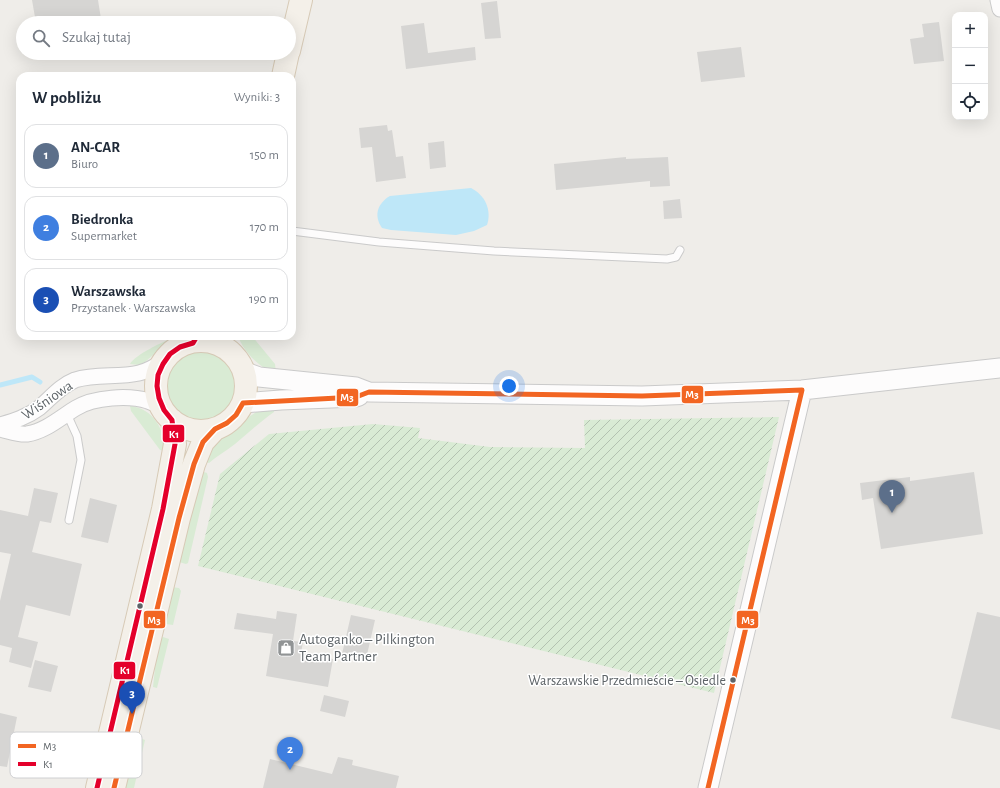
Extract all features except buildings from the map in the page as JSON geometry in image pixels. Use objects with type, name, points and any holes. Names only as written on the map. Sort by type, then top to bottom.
[{"type":"main road","points":[[283,16],[287,0]]},
{"type":"main road","points":[[296,22],[301,0]]},
{"type":"main road","points":[[269,72],[272,60]]},
{"type":"main road","points":[[284,72],[287,60]]},
{"type":"main road","points":[[193,340],[173,351],[164,361],[158,374],[156,388],[159,401],[176,423],[189,429],[202,431],[215,429],[227,423],[236,414],[243,403],[246,390],[246,378],[235,354],[212,342],[197,340]]},
{"type":"main road","points":[[110,732],[163,510],[175,444],[168,414]]},
{"type":"main road","points":[[127,732],[179,518],[194,464],[203,442],[215,429]]},
{"type":"main road","points":[[97,788],[99,778]]},
{"type":"main road","points":[[114,788],[116,778]]},
{"type":"street","points":[[998,0],[1000,9]]},
{"type":"street","points":[[235,354],[259,377],[356,387],[369,392],[642,396],[802,390],[1000,368]]},
{"type":"street","name":"Wiśniowa","points":[[0,425],[22,418],[38,408],[52,394],[74,381],[98,376],[139,373],[164,361]]},
{"type":"street","points":[[708,788],[802,390]]},
{"type":"street","points":[[243,403],[356,397],[369,392]]},
{"type":"street","name":"Wiśniowa","points":[[0,429],[28,434],[44,428],[85,403],[106,399],[137,399],[148,401],[168,414]]},
{"type":"lane","points":[[296,231],[378,242],[494,251],[667,259],[676,257],[680,250]]},
{"type":"lane","points":[[67,414],[77,436],[81,460],[69,520]]},
{"type":"green space","points":[[171,340],[145,362],[139,365],[130,364],[137,357],[156,346]]},
{"type":"green space","points":[[239,340],[255,340],[275,364],[276,373],[264,368],[253,359]]},
{"type":"green space","points":[[202,351],[222,357],[232,367],[238,387],[232,407],[222,417],[202,423],[182,417],[172,407],[166,387],[172,367],[182,357]]},
{"type":"green space","points":[[130,406],[145,411],[156,421],[163,435],[165,451],[160,450],[131,411]]},
{"type":"green space","points":[[261,409],[274,409],[274,412],[209,463],[203,461],[215,442],[236,430],[247,418]]},
{"type":"green space","points":[[779,417],[714,693],[198,566],[220,474],[269,434],[373,424],[420,428],[418,438],[490,447],[585,448],[584,420]]},
{"type":"green space","points":[[201,471],[207,473],[208,477],[188,563],[186,564],[179,562]]},
{"type":"green space","points":[[171,587],[179,588],[181,591],[173,625],[166,624],[164,619]]},
{"type":"green space","points":[[163,637],[169,639],[157,688],[153,687],[158,640]]},
{"type":"green space","points":[[142,739],[145,740],[142,753]]},
{"type":"green space","points":[[126,778],[136,778],[134,788],[123,788]]},
{"type":"water","points":[[471,188],[484,199],[489,214],[487,225],[474,231],[456,235],[391,230],[382,228],[379,223],[377,214],[378,210],[382,202],[390,196]]},
{"type":"waterway","points":[[0,385],[32,377],[40,382]]},
{"type":"transit line","name":"K1","points":[[110,732],[163,509],[175,444],[172,420],[164,410],[159,398],[157,386],[158,375],[170,354],[180,347],[193,343],[195,340]]},
{"type":"transit line","name":"M3","points":[[127,732],[179,518],[194,464],[203,442],[215,429],[227,423],[236,415],[243,403],[356,397],[369,392],[642,396],[802,390],[708,788]]},
{"type":"transit line","name":"K1","points":[[97,788],[99,778]]},
{"type":"transit line","name":"M3","points":[[114,788],[116,778]]},
{"type":"place","name":"AN-CAR","points":[[892,513]]},
{"type":"place","name":"Autoganko – Pilkington Team Partner","points":[[286,648]]},
{"type":"place","name":"Warszawskie Przedmieście – Osiedle","points":[[733,680]]},
{"type":"place","name":"Warszawska","points":[[132,714]]},
{"type":"place","name":"Biedronka","points":[[290,770]]}]
